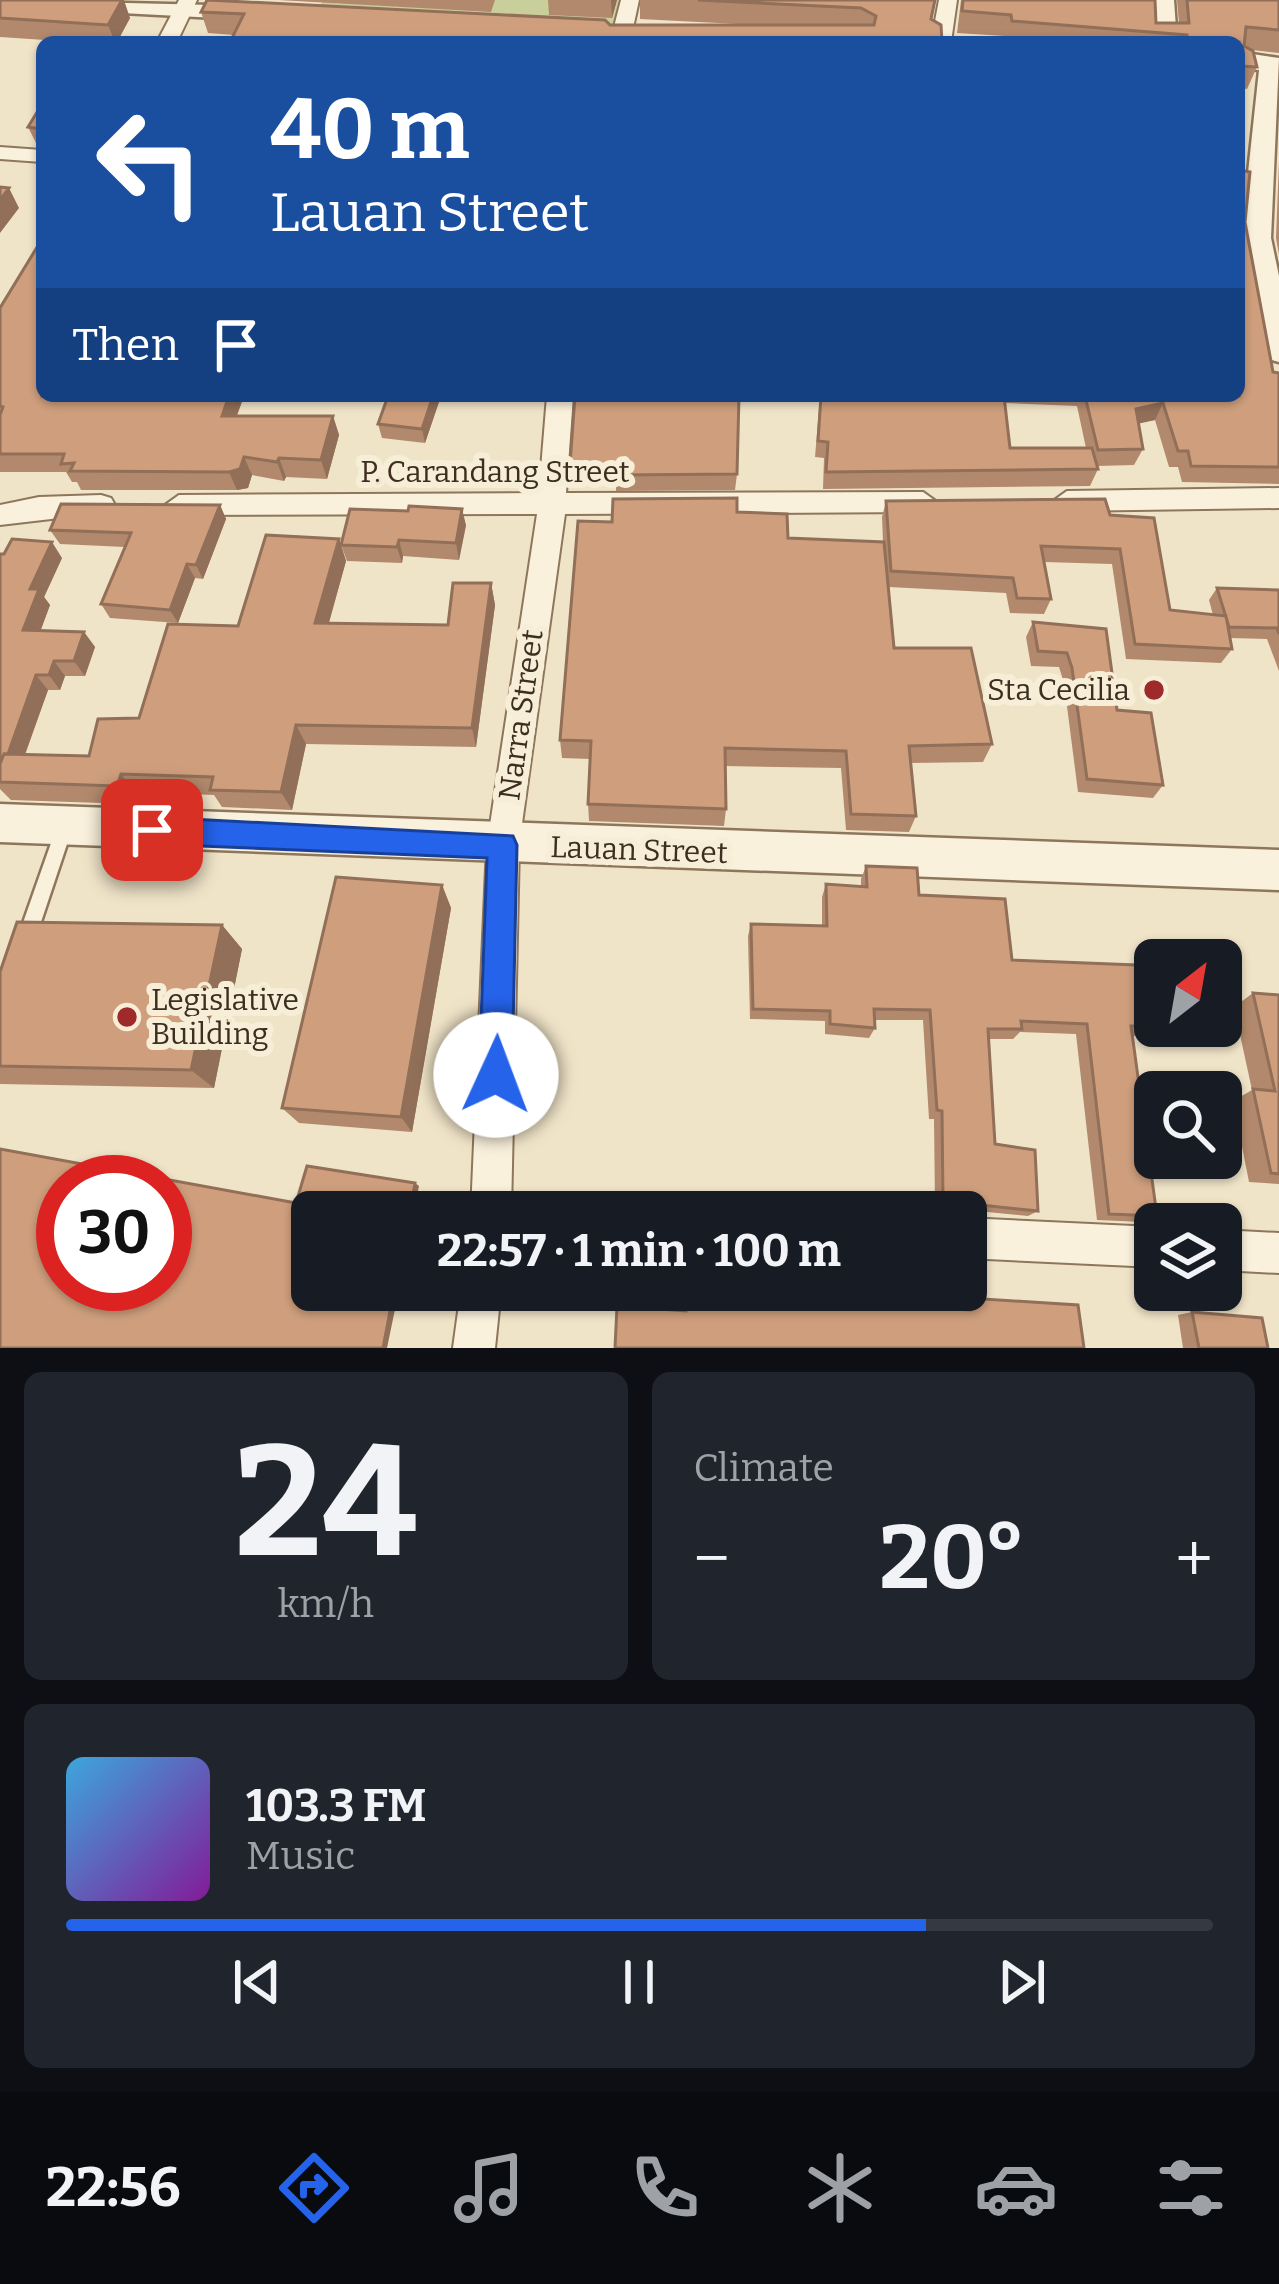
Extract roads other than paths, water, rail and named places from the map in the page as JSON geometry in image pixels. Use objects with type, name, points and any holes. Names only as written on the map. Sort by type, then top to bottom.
[{"type":"street","points":[[8,0],[186,5],[272,14]]},
{"type":"street","points":[[621,34],[630,0]]},
{"type":"street","points":[[942,36],[948,0]]},
{"type":"street","points":[[1162,0],[1164,36]]},
{"type":"street","points":[[170,36],[186,5]]},
{"type":"street","points":[[1245,61],[1272,64],[1247,238],[1279,351]]},
{"type":"street","points":[[0,153],[36,156]]},
{"type":"street","name":"Narra Street","points":[[492,1191],[502,845],[552,506],[560,402]]},
{"type":"street","points":[[1044,501],[1279,498]]},
{"type":"street","name":"P. Carandang Street","points":[[0,515],[62,504],[950,502]]},
{"type":"street","name":"Lauan Street","points":[[0,823],[1279,870]]},
{"type":"street","points":[[987,1239],[1134,1246]]},
{"type":"street","points":[[1242,1251],[1279,1253]]},
{"type":"street","points":[[474,1348],[479,1311]]},
{"type":"lane","points":[[22,951],[65,826]]},
{"type":"place","name":"Sta Cecilia","points":[[1154,690]]},
{"type":"place","name":"Legislative Building","points":[[127,1017]]}]
